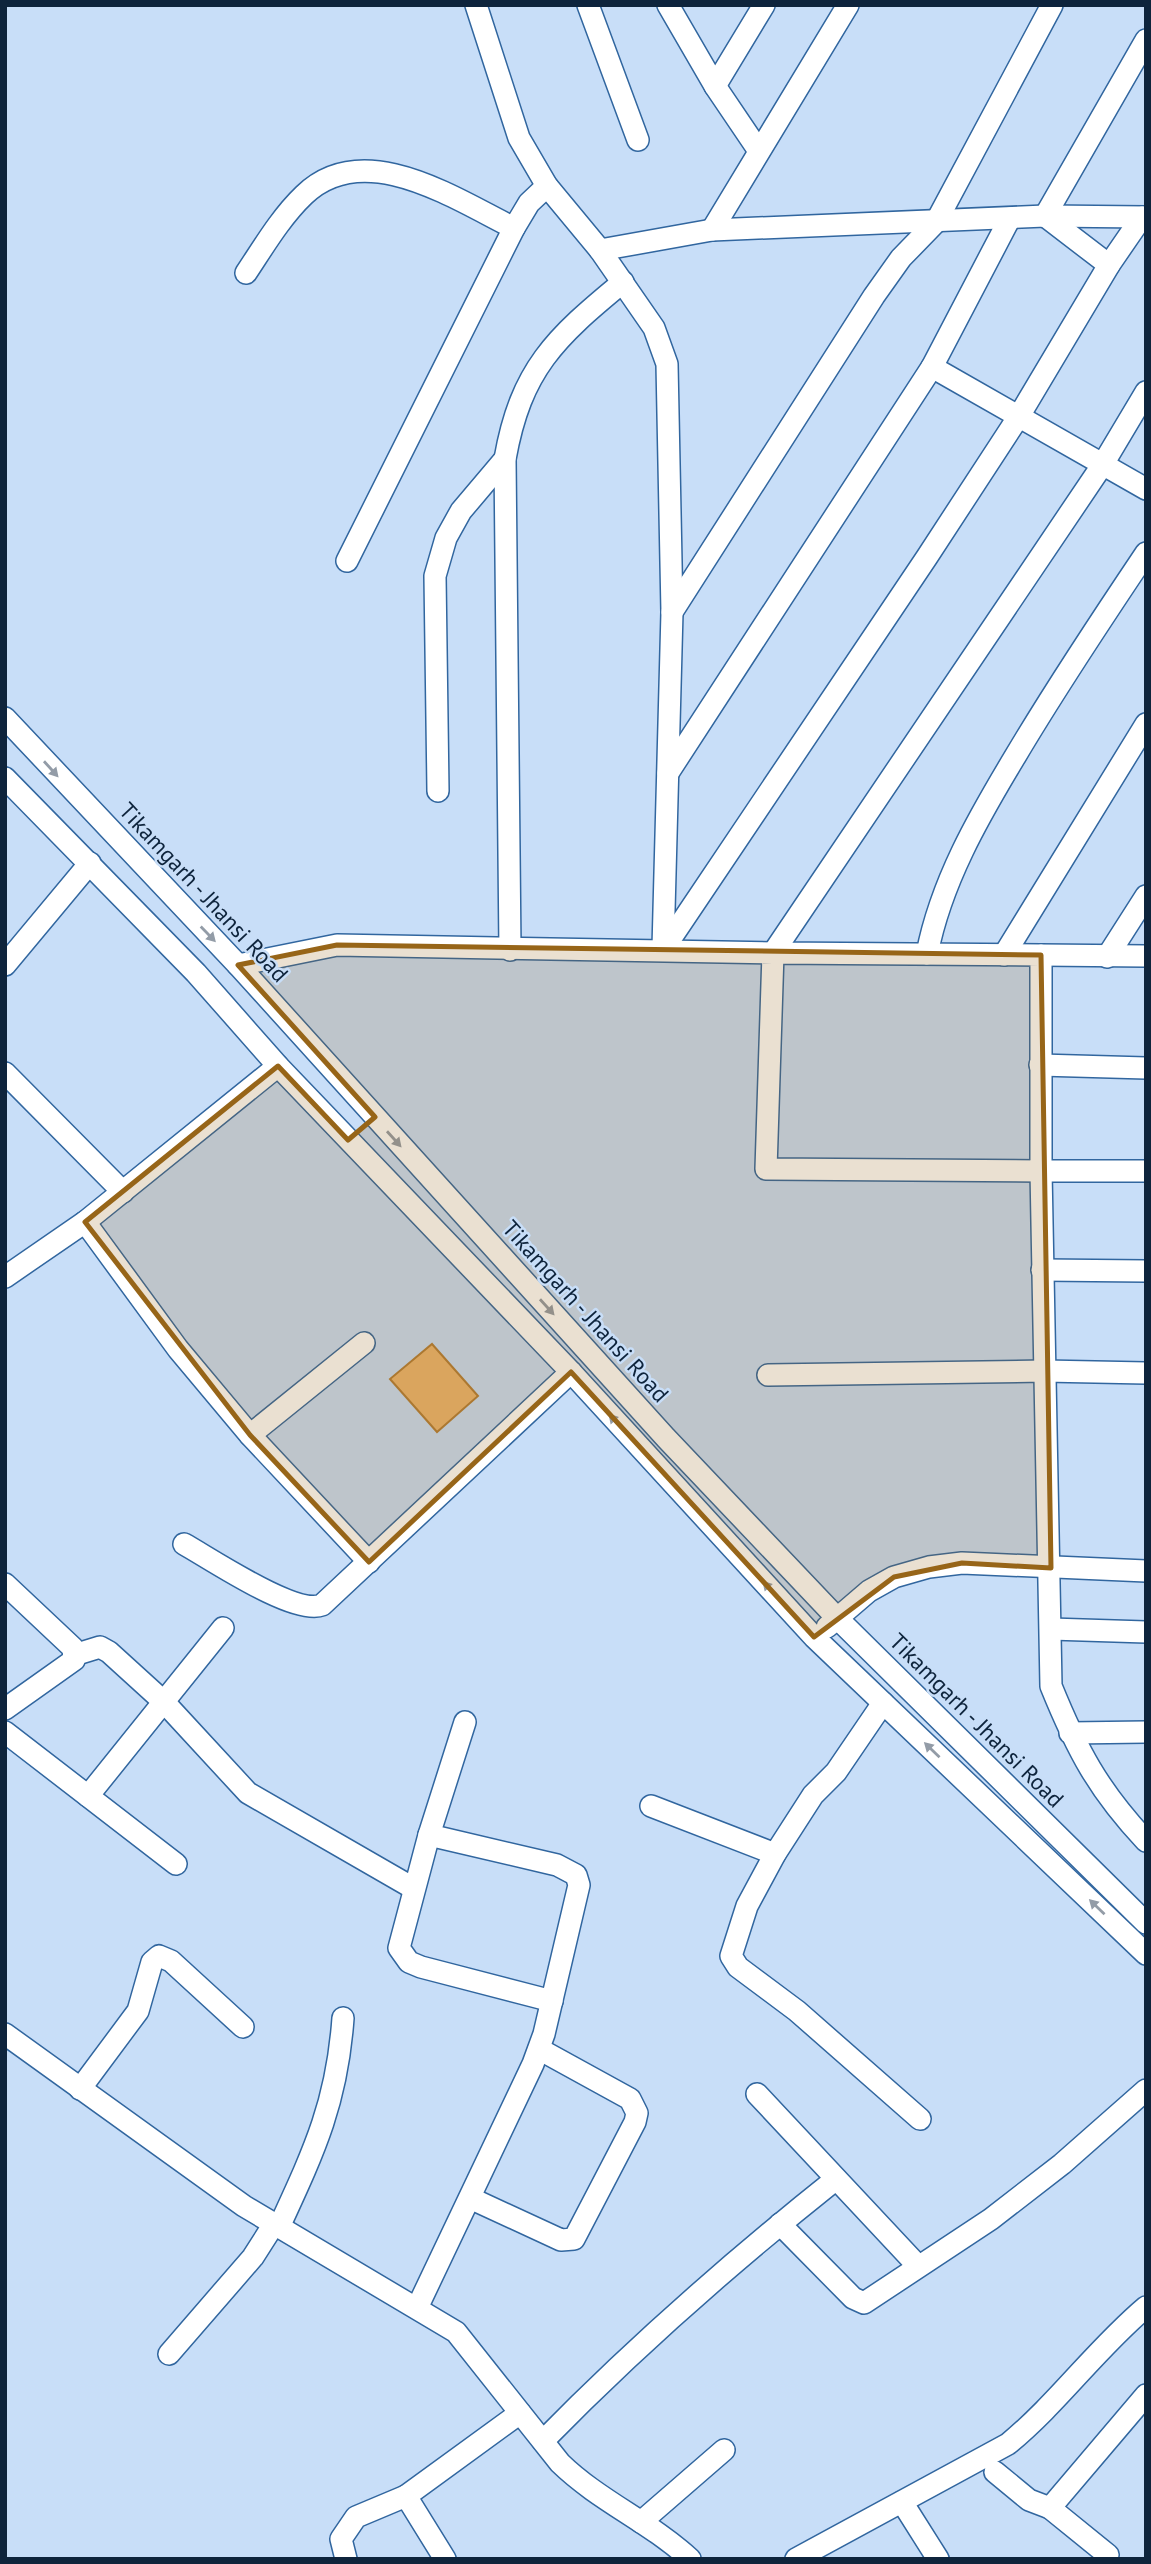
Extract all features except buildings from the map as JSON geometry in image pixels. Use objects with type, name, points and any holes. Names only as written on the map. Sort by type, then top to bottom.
[{"type":"street","points":[[476,5],[519,138],[547,186],[624,282],[654,328],[667,364],[672,612],[663,950]]},
{"type":"street","points":[[588,5],[638,140]]},
{"type":"street","points":[[715,86],[764,5]]},
{"type":"street","points":[[712,230],[848,5]]},
{"type":"street","points":[[672,612],[874,296],[901,258],[936,222],[1052,5]]},
{"type":"street","points":[[672,8],[715,86],[759,151]]},
{"type":"street","points":[[1045,215],[1146,40]]},
{"type":"street","points":[[246,273],[279,224],[306,193],[335,177],[371,170],[400,175],[432,187],[514,228]]},
{"type":"street","points":[[347,561],[514,228],[528,203],[547,186]]},
{"type":"street","points":[[600,250],[712,230],[1045,215],[1144,217]]},
{"type":"street","points":[[1045,215],[1109,265]]},
{"type":"street","points":[[663,950],[1019,416],[1109,265],[1144,217]]},
{"type":"street","points":[[668,774],[932,367],[1010,218]]},
{"type":"street","points":[[510,950],[505,459],[512,420],[527,382],[542,357],[575,321],[624,282]]},
{"type":"street","points":[[932,367],[1146,489]]},
{"type":"street","points":[[1146,392],[1103,464],[773,953],[766,1169],[1146,1171]]},
{"type":"street","points":[[438,791],[435,576],[446,538],[461,511],[505,459]]},
{"type":"street","points":[[927,954],[934,918],[953,869],[999,783],[1063,676],[1146,553]]},
{"type":"street","name":"Tikamgarh - Jhansi Road","points":[[5,718],[238,965],[666,1437],[837,1618],[1146,1923]]},
{"type":"street","points":[[1004,955],[1146,724]]},
{"type":"street","points":[[8,788],[90,863],[197,973],[278,1066],[571,1372],[814,1637],[1146,1954]]},
{"type":"street","points":[[5,965],[90,863]]},
{"type":"street","points":[[1107,957],[1146,895]]},
{"type":"street","points":[[238,965],[337,945],[510,950],[1146,956]]},
{"type":"street","points":[[1041,956],[1042,1270],[1051,1568],[1051,1686],[1077,1749],[1118,1812],[1146,1841]]},
{"type":"street","points":[[1041,1065],[1146,1068]]},
{"type":"street","points":[[5,1277],[85,1222],[278,1066]]},
{"type":"street","points":[[5,1073],[123,1192]]},
{"type":"street","points":[[348,1140],[375,1117]]},
{"type":"street","points":[[85,1222],[178,1349],[250,1435],[369,1562]]},
{"type":"street","points":[[1042,1270],[1146,1271]]},
{"type":"street","points":[[250,1435],[363,1343]]},
{"type":"street","points":[[768,1375],[1044,1371],[1146,1373]]},
{"type":"street","points":[[184,1544],[291,1602],[314,1608],[322,1605],[571,1372]]},
{"type":"street","points":[[814,1637],[869,1591],[894,1577],[929,1567],[962,1563],[1146,1571]]},
{"type":"street","points":[[5,1584],[73,1647],[74,1655],[74,1660],[5,1709]]},
{"type":"street","points":[[88,1796],[223,1628]]},
{"type":"street","points":[[1051,1629],[1146,1632]]},
{"type":"street","points":[[74,1655],[95,1648],[104,1649],[164,1702],[248,1793],[414,1888]]},
{"type":"street","points":[[883,1703],[835,1772],[813,1795],[775,1854],[747,1906],[732,1948],[733,1961],[797,2011],[920,2119]]},
{"type":"street","points":[[465,1722],[399,1939],[402,1955],[409,1962],[552,2001]]},
{"type":"street","points":[[5,1731],[176,1864]]},
{"type":"street","points":[[1070,1733],[1146,1732]]},
{"type":"street","points":[[651,1807],[775,1854]]},
{"type":"street","points":[[417,2308],[538,2049],[579,1885],[576,1875],[556,1865],[429,1836]]},
{"type":"street","points":[[80,2089],[138,2011],[152,1962],[159,1956],[171,1961],[243,2026]]},
{"type":"street","points":[[169,2354],[245,2267],[276,2225],[325,2121],[340,2059],[343,2018]]},
{"type":"street","points":[[5,2034],[276,2225],[456,2332],[542,2441],[579,2482],[641,2522],[690,2559]]},
{"type":"street","points":[[470,2198],[561,2240],[574,2239],[635,2122],[637,2113],[630,2099],[538,2049]]},
{"type":"street","points":[[780,2224],[860,2302],[869,2301],[991,2219],[1062,2164],[1146,2090]]},
{"type":"street","points":[[757,2094],[918,2266]]},
{"type":"street","points":[[542,2441],[616,2366],[836,2179]]},
{"type":"street","points":[[796,2559],[1008,2444],[1035,2422],[1090,2360],[1146,2307]]},
{"type":"street","points":[[1050,2508],[1146,2395]]},
{"type":"street","points":[[346,2559],[341,2539],[356,2517],[406,2496],[520,2413]]},
{"type":"street","points":[[641,2522],[724,2450]]},
{"type":"street","points":[[995,2472],[1029,2500],[1050,2508],[1108,2555]]},
{"type":"street","points":[[406,2496],[445,2559]]},
{"type":"street","points":[[902,2502],[938,2559]]},
{"type":"highlighted area","points":[[337,945],[1041,955],[1051,1568],[962,1563],[894,1577],[814,1637],[571,1372],[369,1562],[250,1435],[85,1222],[278,1066],[348,1140],[375,1117],[238,965]]}]
